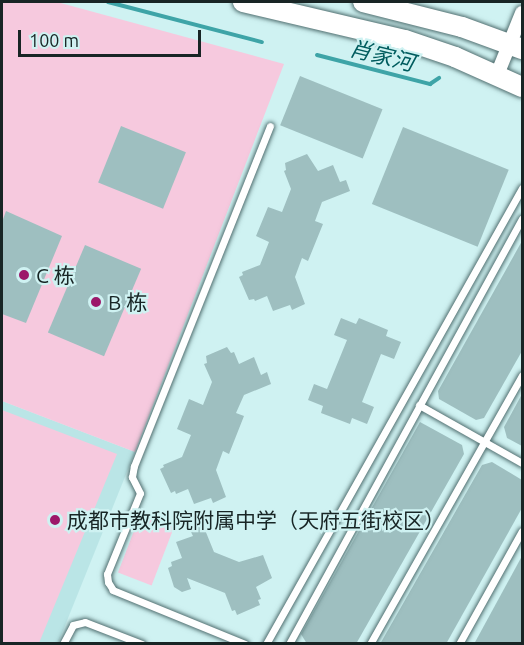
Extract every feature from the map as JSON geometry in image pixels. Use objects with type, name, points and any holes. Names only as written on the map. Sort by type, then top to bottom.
[{"type":"main road","points":[[243,2],[405,40],[497,75],[522,87]]},
{"type":"main road","points":[[363,2],[462,27],[516,46]]},
{"type":"street","points":[[497,75],[516,46],[522,13]]},
{"type":"lane","points":[[245,644],[113,590],[108,582],[107,574],[140,493],[132,477],[134,466],[270,126]]},
{"type":"lane","points":[[266,644],[522,188]]},
{"type":"lane","points":[[289,644],[522,219]]},
{"type":"lane","points":[[370,644],[522,375]]},
{"type":"lane","points":[[419,405],[522,463]]},
{"type":"lane","points":[[459,644],[522,531]]},
{"type":"lane","points":[[63,644],[73,626],[85,622],[142,644]]},
{"type":"shaded area","points":[[2,2],[57,2],[284,64],[135,452],[2,401]]},
{"type":"shaded area","name":"成都市教科院附属中学（天府五街校区）","points":[[2,401],[135,452],[58,643],[2,643]]},
{"type":"shaded area","name":"成都市教科院附属中学（天府五街校区）","points":[[2,410],[117,454],[39,643],[2,643]]},
{"type":"shaded area","points":[[142,510],[176,523],[152,585],[118,573]]},
{"type":"building","points":[[300,76],[383,109],[363,158],[280,125]]},
{"type":"building","points":[[121,126],[186,152],[163,209],[98,183]]},
{"type":"building","points":[[403,127],[509,170],[478,247],[372,204]]},
{"type":"building","points":[[307,154],[318,171],[333,165],[340,182],[346,180],[350,191],[322,202],[315,221],[323,224],[308,261],[302,258],[295,277],[305,304],[292,310],[290,305],[273,311],[267,296],[255,301],[254,299],[249,300],[239,277],[243,275],[242,272],[260,265],[269,242],[256,236],[268,207],[282,212],[291,189],[284,171],[286,170],[285,163]]},
{"type":"building","name":"C 栋","points":[[6,211],[62,236],[26,323],[2,314],[2,222]]},
{"type":"building","points":[[522,241],[522,351],[484,418],[476,420],[439,399],[438,391]]},
{"type":"building","name":"B 栋","points":[[85,245],[141,269],[104,356],[48,332]]},
{"type":"building","points":[[341,318],[356,324],[359,318],[388,330],[386,336],[401,342],[394,359],[381,354],[362,402],[374,407],[367,424],[352,418],[350,424],[321,413],[323,406],[308,400],[314,384],[327,389],[347,340],[334,335]]},
{"type":"building","points":[[227,347],[231,353],[234,352],[239,364],[254,357],[261,375],[267,372],[271,384],[244,395],[236,413],[244,416],[229,454],[223,451],[216,470],[226,497],[213,503],[211,498],[194,504],[188,489],[176,494],[175,491],[171,493],[160,469],[164,467],[163,465],[182,457],[191,435],[177,429],[189,399],[203,405],[212,382],[204,364],[207,363],[206,356]]},
{"type":"building","points":[[522,394],[522,446],[507,438],[504,427]]},
{"type":"building","points":[[420,422],[462,445],[464,454],[356,644],[307,644],[301,634]]},
{"type":"building","points":[[492,462],[522,480],[522,508],[446,644],[380,644],[482,465]]},
{"type":"building","points":[[203,525],[214,552],[239,562],[263,555],[272,578],[256,587],[261,599],[258,600],[260,605],[237,615],[235,610],[232,611],[225,593],[187,578],[191,589],[182,592],[174,587],[168,568],[172,566],[171,562],[182,558],[176,542],[193,536],[190,530]]},
{"type":"building","points":[[522,556],[522,644],[474,644]]},
{"type":"waterway","name":"肖家河","points":[[108,2],[262,42]]},
{"type":"waterway","name":"肖家河","points":[[317,55],[430,84],[439,78]]},
{"type":"place","name":"C 栋","points":[[24,275]]},
{"type":"place","name":"B 栋","points":[[96,302]]},
{"type":"place","name":"成都市教科院附属中学（天府五街校区）","points":[[55,520]]}]
